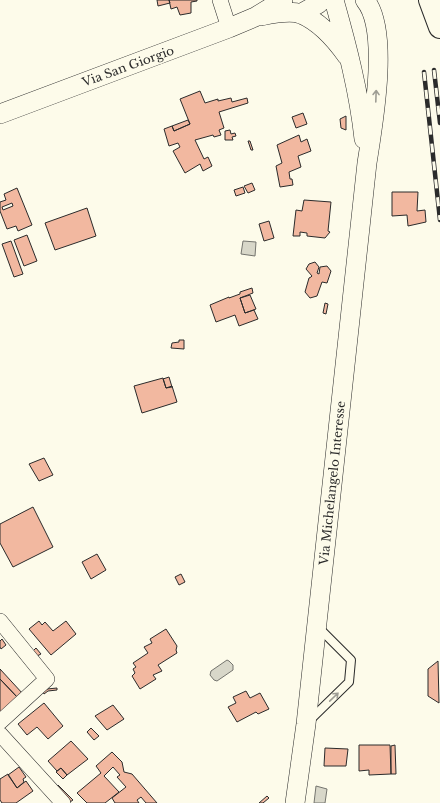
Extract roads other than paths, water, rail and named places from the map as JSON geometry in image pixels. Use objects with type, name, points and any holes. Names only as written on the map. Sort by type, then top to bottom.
[{"type":"highway","points":[[430,0],[440,27]]},
{"type":"street","points":[[220,0],[229,28]]},
{"type":"street","name":"Via San Giorgio","points":[[0,114],[229,28],[255,17],[283,0]]},
{"type":"street","points":[[300,14],[318,4],[322,0]]},
{"type":"street","name":"Via Michelangelo Interesse","points":[[334,0],[350,60],[363,126],[367,163]]},
{"type":"street","name":"Via Michelangelo Interesse","points":[[295,803],[306,724],[367,163],[376,105],[376,27],[370,6],[365,0]]},
{"type":"street","name":"Via San Giorgio","points":[[255,17],[277,13],[300,14],[316,23],[334,38],[350,60]]},
{"type":"street","points":[[0,621],[47,679],[0,722]]},
{"type":"street","points":[[0,734],[63,803]]},
{"type":"lane","points":[[306,724],[349,682],[351,660],[317,626]]},
{"type":"railway","points":[[434,70],[440,123]]},
{"type":"railway","points":[[424,72],[440,220]]}]
